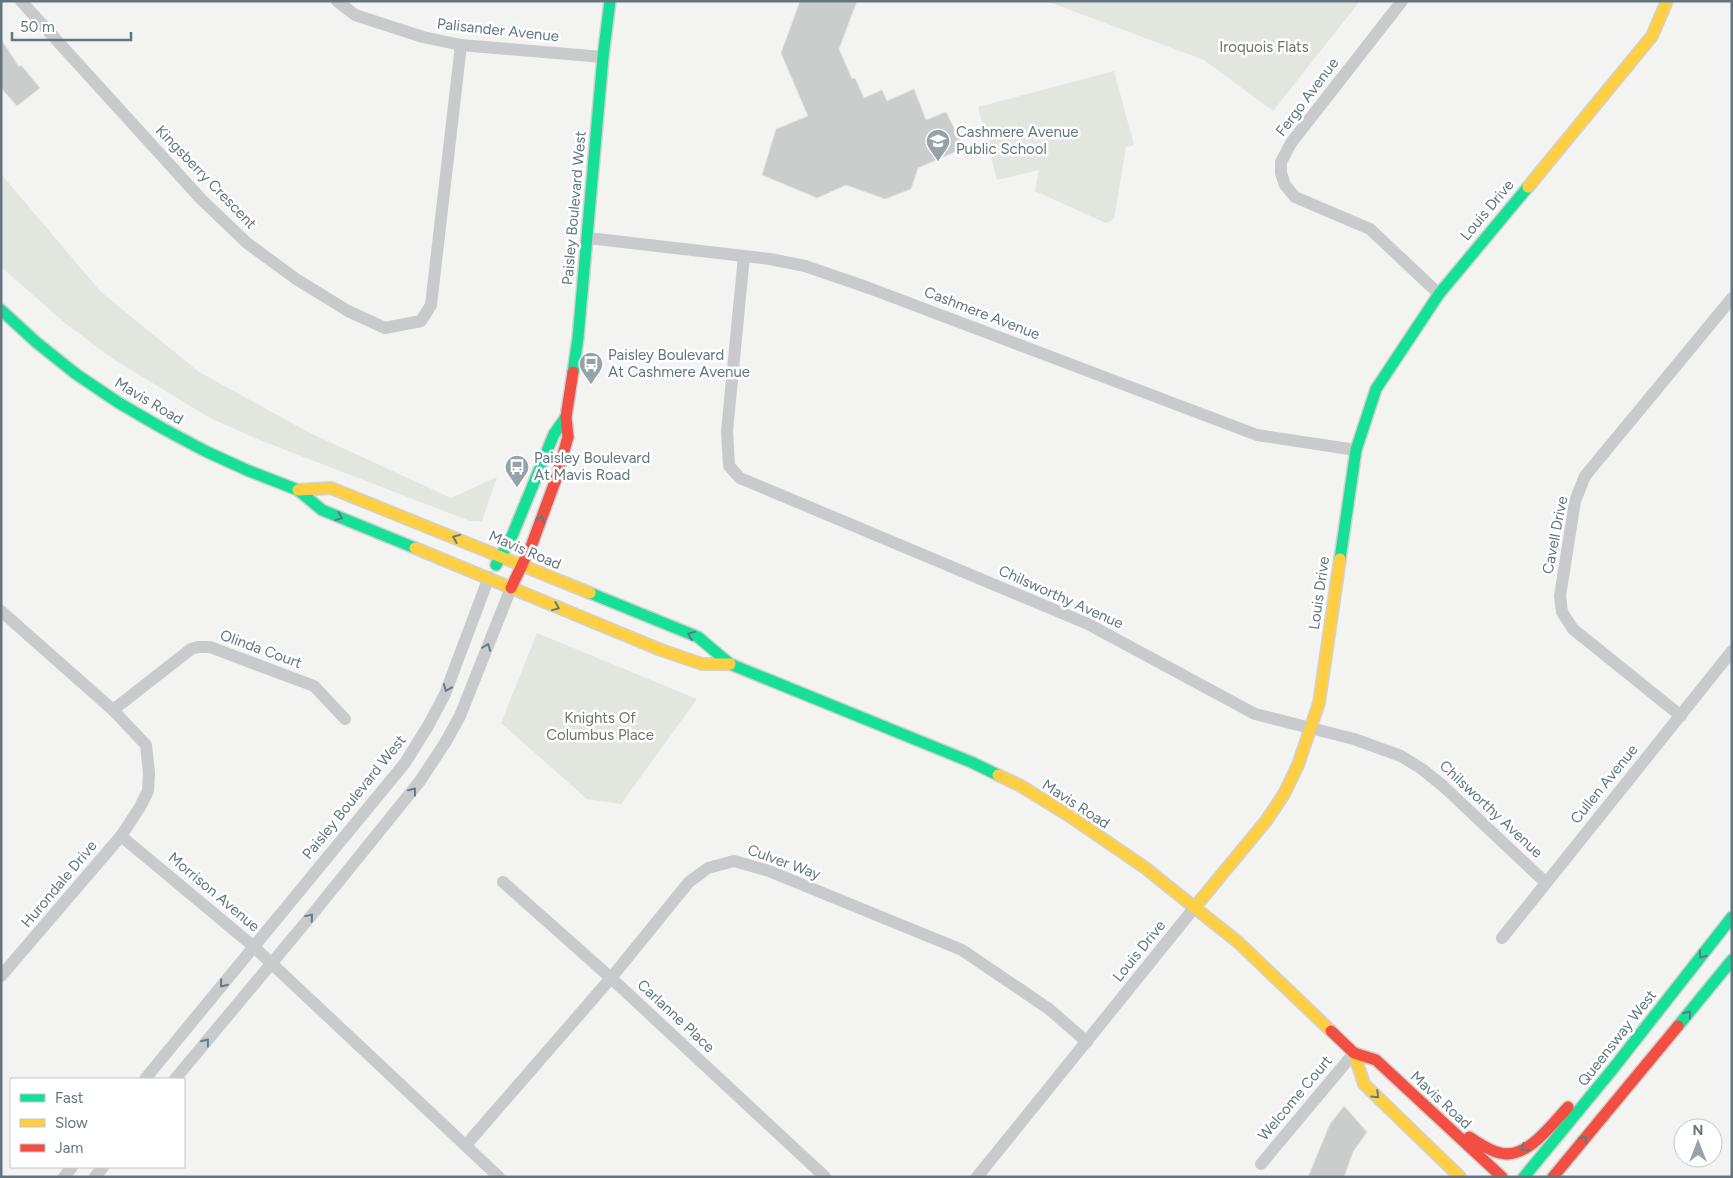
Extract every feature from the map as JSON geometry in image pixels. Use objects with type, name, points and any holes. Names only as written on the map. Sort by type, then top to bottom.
[{"type":"main road","name":"Paisley Boulevard West","points":[[511,588],[532,544],[556,478],[568,437],[566,417],[575,364],[588,238],[603,57],[610,1]]},
{"type":"main road","name":"Louis Drive","points":[[1196,907],[1267,820],[1295,770],[1311,729],[1319,703],[1356,450],[1376,389],[1439,294],[1652,36],[1667,1]]},
{"type":"main road","name":"Mavis Road","points":[[1,310],[36,342],[76,374],[119,402],[162,428],[206,451],[249,471],[298,490],[322,510],[489,577],[511,588],[662,650],[702,664],[730,664]]},
{"type":"main road","name":"Paisley Boulevard West","points":[[489,577],[512,536],[554,434],[566,417]]},
{"type":"main road","name":"Mavis Road","points":[[298,490],[331,488],[521,564],[698,637],[730,664],[970,762],[1021,786],[1068,815],[1136,862],[1196,907],[1239,943],[1354,1053],[1376,1060],[1502,1177]]},
{"type":"main road","name":"Queensway West","points":[[1524,1177],[1612,1070],[1732,916]]},
{"type":"main road","points":[[1553,1177],[1732,960]]},
{"type":"main road","name":"Mavis Road","points":[[1354,1053],[1364,1084],[1460,1177]]},
{"type":"main road","points":[[1443,1122],[1499,1153],[1519,1153],[1540,1136],[1580,1093],[1612,1070]]},
{"type":"street","name":"Kingsberry Crescent","points":[[21,1],[201,199],[247,243],[296,279],[348,311],[386,328],[421,321],[431,305],[461,45]]},
{"type":"street","name":"Palisander Avenue","points":[[337,1],[355,15],[423,38],[461,45],[603,57]]},
{"type":"street","name":"Fergo Avenue","points":[[1402,1],[1291,143],[1281,162],[1281,173],[1285,185],[1294,197],[1370,229],[1439,294]]},
{"type":"street","name":"Cashmere Avenue","points":[[588,238],[770,258],[805,266],[869,288],[1257,435],[1356,450]]},
{"type":"street","name":"Chilsworthy Avenue","points":[[744,256],[727,431],[729,466],[740,478],[1088,624],[1255,714],[1354,739],[1401,756],[1422,769],[1443,786],[1546,882]]},
{"type":"street","name":"Cavell Drive","points":[[1681,716],[1573,629],[1562,612],[1560,596],[1575,501],[1585,476],[1732,298]]},
{"type":"street","name":"Paisley Boulevard West","points":[[146,1078],[400,769],[418,744],[444,694],[489,577]]},
{"type":"street","name":"Paisley Boulevard West","points":[[176,1078],[410,795],[445,743],[460,716],[511,588]]},
{"type":"street","points":[[1,611],[113,710],[146,745],[149,773],[148,790],[140,807],[121,836]]},
{"type":"street","name":"Olinda Court","points":[[113,710],[191,649],[210,647],[314,686],[345,719]]},
{"type":"street","name":"Cullen Avenue","points":[[1502,938],[1732,651]]},
{"type":"street","name":"Morrison Avenue","points":[[121,836],[253,946],[499,1177]]},
{"type":"street","name":"Hurondale Drive","points":[[1,976],[121,836]]},
{"type":"street","name":"Culver Way","points":[[466,1145],[611,978],[689,882],[708,868],[734,862],[769,872],[962,950],[1049,1009],[1087,1042]]},
{"type":"street","name":"Carlanne Place","points":[[503,882],[611,978],[826,1177]]},
{"type":"street","name":"Louis Drive","points":[[977,1177],[1196,907]]},
{"type":"street","name":"Welcome Court","points":[[1262,1164],[1354,1053]]},
{"type":"green space","name":"Iroquois Flats","points":[[1046,1],[1360,1],[1273,111],[1204,60]]},
{"type":"green space","points":[[1114,71],[1134,145],[1126,147],[1114,219],[1106,223],[1035,191],[1039,170],[997,180],[978,107]]},
{"type":"green space","points":[[1,174],[101,292],[199,372],[310,433],[451,498],[497,477],[482,521],[470,521],[257,439],[210,418],[113,359],[65,323],[1,267]]},
{"type":"green space","name":"Knights Of Columbus Place","points":[[537,633],[697,699],[621,804],[587,799],[501,723]]},
{"type":"building","points":[[800,1],[857,1],[839,49],[852,79],[855,78],[864,98],[882,90],[887,101],[914,89],[926,120],[946,112],[964,148],[918,168],[911,189],[885,199],[846,185],[817,198],[762,175],[776,129],[808,116],[781,53]]},
{"type":"building","points":[[1,39],[19,67],[21,65],[40,88],[17,106],[1,88]]},
{"type":"building","points":[[1344,1106],[1367,1132],[1353,1152],[1344,1177],[1308,1177],[1330,1124]]},
{"type":"traffic: fast","points":[[573,372],[578,338],[603,57],[610,1]]},
{"type":"traffic: fast","points":[[1340,559],[1356,450],[1376,389],[1439,294],[1528,187]]},
{"type":"traffic: fast","points":[[1,310],[36,342],[76,374],[119,403],[162,428],[205,451],[298,490],[322,510],[415,548]]},
{"type":"traffic: fast","points":[[496,565],[512,536],[554,434],[566,417]]},
{"type":"traffic: fast","points":[[590,593],[698,637],[730,664],[971,762],[998,775]]},
{"type":"traffic: fast","points":[[1524,1177],[1612,1070],[1732,917]]},
{"type":"traffic: fast","points":[[1678,1026],[1732,960]]},
{"type":"traffic: slow","points":[[1528,187],[1652,36],[1667,1]]},
{"type":"traffic: slow","points":[[298,490],[331,488],[590,593]]},
{"type":"traffic: slow","points":[[415,548],[661,650],[702,664],[730,664]]},
{"type":"traffic: slow","points":[[1195,907],[1266,821],[1284,794],[1298,765],[1319,703],[1340,559]]},
{"type":"traffic: slow","points":[[998,775],[1021,786],[1068,815],[1144,867],[1239,943],[1331,1031]]},
{"type":"traffic: slow","points":[[1354,1053],[1364,1084],[1460,1177]]},
{"type":"traffic: jam","points":[[511,588],[532,544],[556,479],[568,437],[566,417],[573,372]]},
{"type":"traffic: jam","points":[[1553,1177],[1678,1026]]},
{"type":"traffic: jam","points":[[1331,1031],[1354,1053],[1376,1060],[1502,1177]]},
{"type":"traffic: jam","points":[[1469,1137],[1496,1152],[1510,1154],[1520,1151],[1547,1131],[1568,1107]]},
{"type":"place","name":"Cashmere Avenue Public School","points":[[938,162]]},
{"type":"place","name":"Paisley Boulevard At Cashmere Avenue","points":[[591,385]]},
{"type":"place","name":"Paisley Boulevard At Mavis Road","points":[[517,488]]}]
